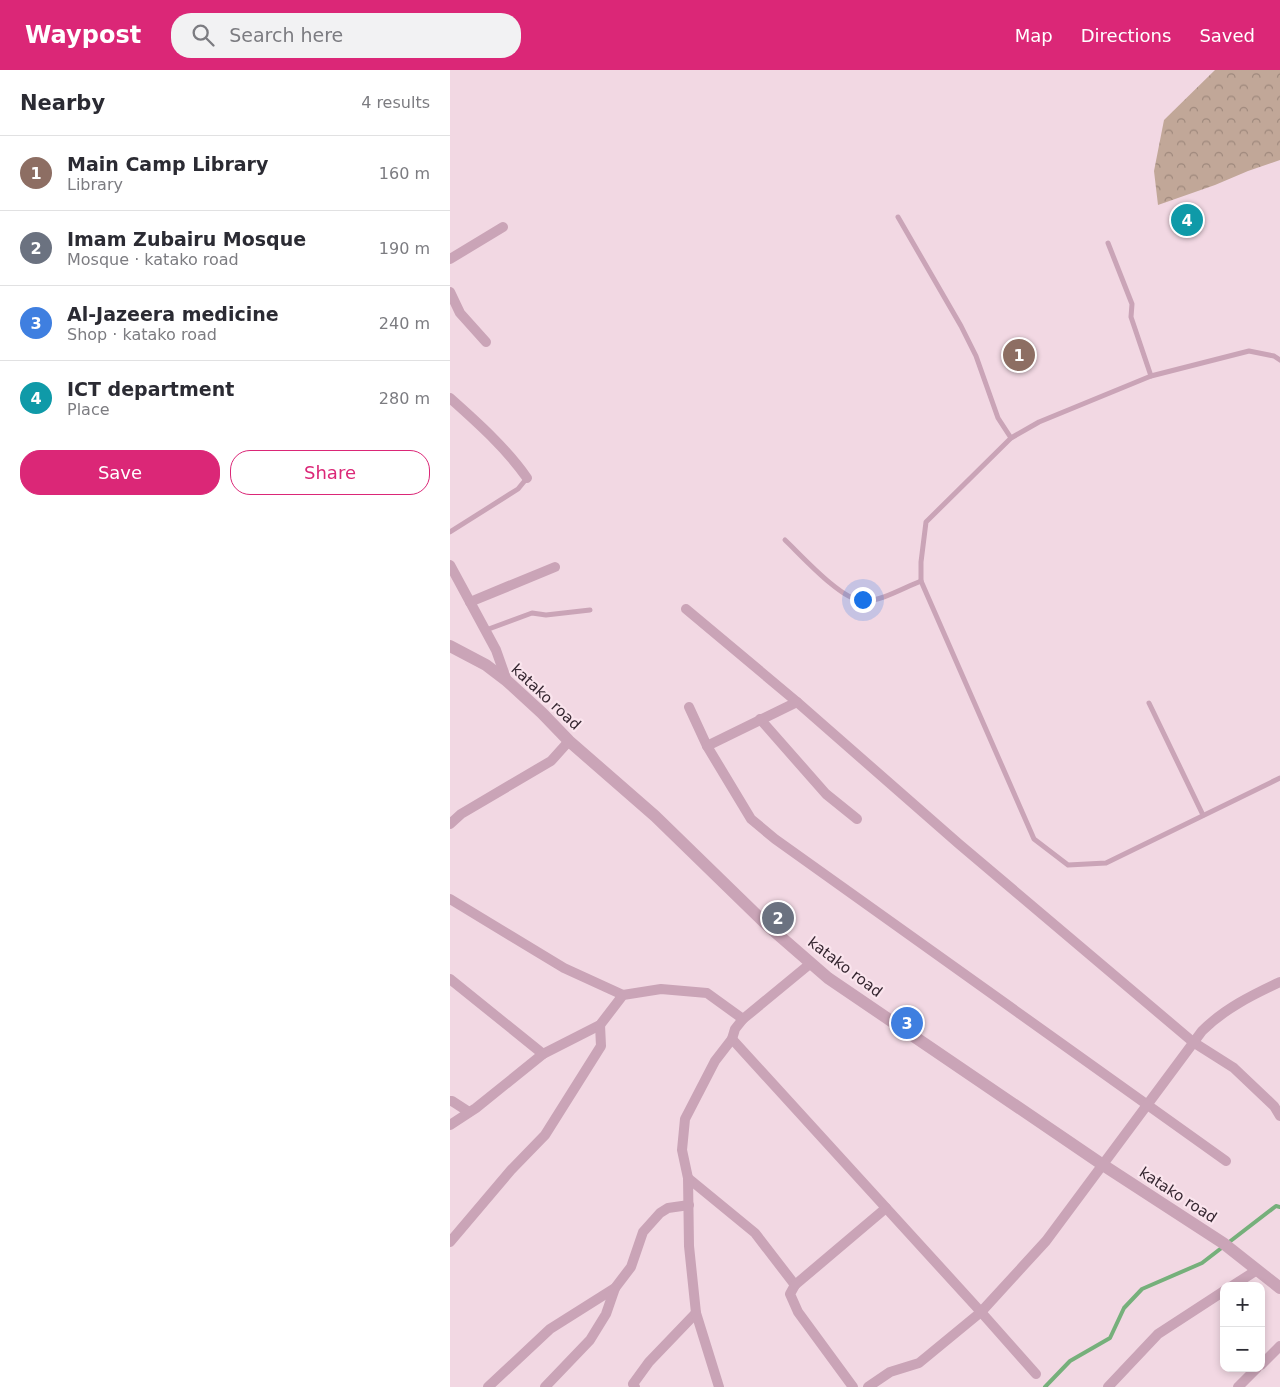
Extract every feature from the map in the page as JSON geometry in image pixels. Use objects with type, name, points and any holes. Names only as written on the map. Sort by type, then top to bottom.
[{"type":"street","points":[[450,258],[503,227]]},
{"type":"street","points":[[450,292],[460,313],[486,342]]},
{"type":"street","points":[[450,398],[476,421],[518,465],[527,478]]},
{"type":"street","points":[[450,565],[496,650],[507,681]]},
{"type":"street","points":[[470,602],[555,567]]},
{"type":"street","points":[[686,609],[797,702],[958,844],[1193,1042],[1234,1068],[1274,1106],[1280,1116]]},
{"type":"street","name":"katako road","points":[[450,646],[486,665],[507,681],[569,741],[655,816],[767,924],[828,978],[1103,1165],[1223,1243],[1280,1288]]},
{"type":"street","points":[[707,746],[797,702]]},
{"type":"street","points":[[689,707],[707,746],[751,819],[775,839],[1226,1161]]},
{"type":"street","points":[[760,719],[826,794],[858,819]]},
{"type":"street","points":[[450,824],[462,814],[551,761],[569,741]]},
{"type":"street","points":[[450,899],[564,968],[623,995],[661,989],[707,993],[743,1019]]},
{"type":"street","points":[[719,1387],[696,1313],[689,1246],[688,1178],[682,1150],[685,1119],[715,1061],[732,1039],[735,1029],[743,1019],[811,963]]},
{"type":"street","points":[[450,979],[543,1054]]},
{"type":"street","points":[[868,1387],[890,1372],[919,1363],[981,1312],[1046,1241],[1193,1042],[1210,1023],[1232,1007],[1280,982]]},
{"type":"street","points":[[450,1125],[543,1054],[600,1025],[623,995]]},
{"type":"street","points":[[450,1242],[511,1170],[545,1135],[600,1046],[600,1025]]},
{"type":"street","points":[[732,1039],[1036,1374]]},
{"type":"street","points":[[450,1101],[469,1112]]},
{"type":"street","points":[[688,1178],[754,1233],[795,1285]]},
{"type":"street","points":[[545,1387],[590,1340],[606,1314],[615,1288],[630,1267],[643,1232],[660,1213],[668,1208],[689,1204]]},
{"type":"street","points":[[853,1387],[798,1312],[790,1294],[795,1285],[886,1208]]},
{"type":"street","points":[[1238,1282],[1257,1270]]},
{"type":"street","points":[[488,1387],[550,1328],[615,1288]]},
{"type":"street","points":[[1108,1387],[1158,1334],[1220,1294]]},
{"type":"street","points":[[635,1387],[633,1384],[649,1362],[696,1313]]},
{"type":"street","points":[[1265,1360],[1280,1346]]},
{"type":"street","points":[[1238,1387],[1253,1372]]},
{"type":"lane","points":[[898,217],[961,326],[976,356],[998,418],[1011,438]]},
{"type":"lane","points":[[1108,243],[1132,304],[1131,318],[1151,376]]},
{"type":"lane","points":[[1280,360],[1274,356],[1248,351],[1151,376],[1039,422],[1011,438],[926,522],[921,562],[921,581],[1034,839],[1068,865],[1106,863],[1280,778]]},
{"type":"lane","points":[[450,532],[518,489],[527,478]]},
{"type":"lane","points":[[785,540],[848,597],[862,601],[880,597],[921,581]]},
{"type":"lane","points":[[485,630],[532,613],[546,616],[590,610]]},
{"type":"lane","points":[[1148,702],[1203,815]]},
{"type":"green space","points":[[1215,70],[1280,70],[1280,160],[1158,205],[1154,171],[1164,120]]},
{"type":"waterway","points":[[1045,1387],[1070,1361],[1110,1338],[1124,1308],[1142,1289],[1202,1263],[1276,1206],[1280,1207]]},
{"type":"place","name":"ICT department","points":[[1187,220]]},
{"type":"place","name":"Main Camp Library","points":[[1019,355]]},
{"type":"place","name":"Imam Zubairu Mosque","points":[[778,918]]},
{"type":"place","name":"Al-Jazeera medicine","points":[[907,1023]]}]
